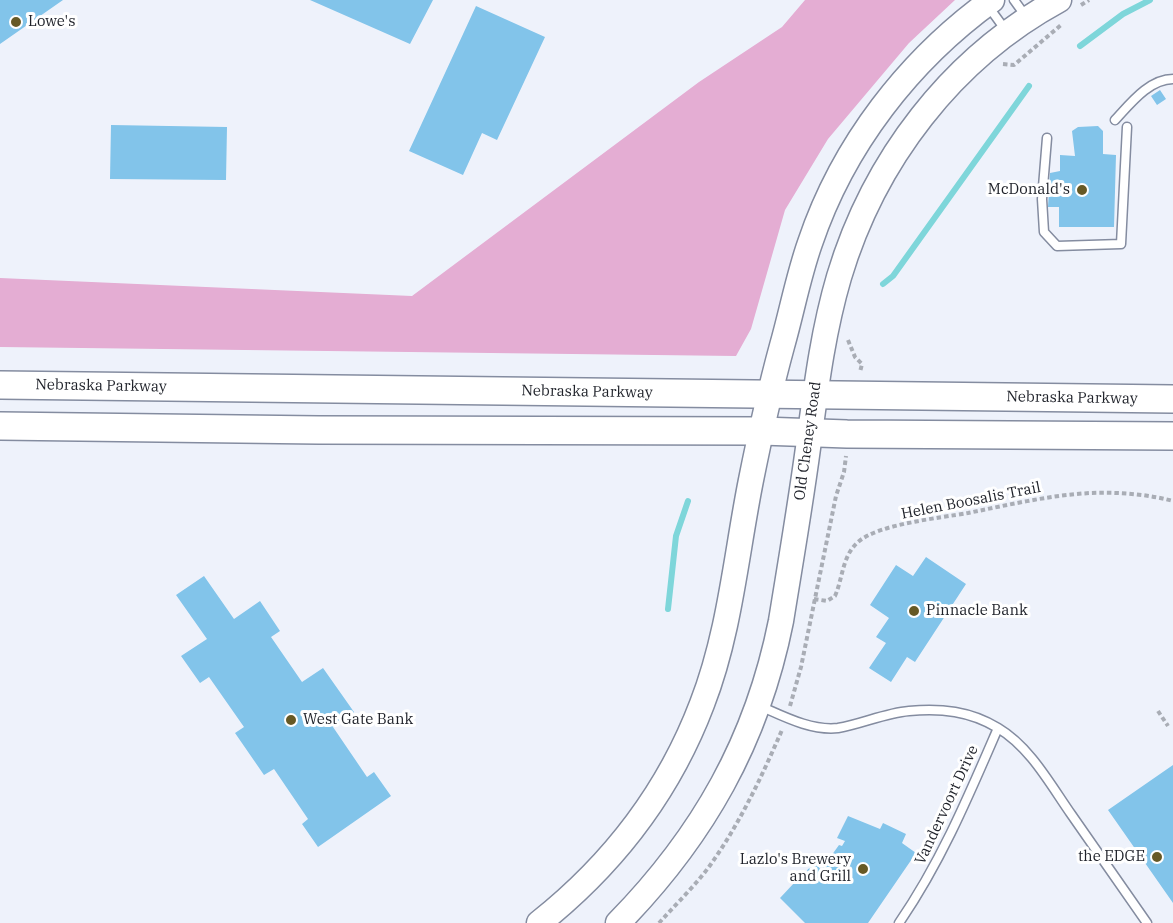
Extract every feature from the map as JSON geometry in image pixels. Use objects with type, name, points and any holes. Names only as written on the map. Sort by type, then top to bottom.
[{"type":"main road","points":[[539,923],[577,891],[625,839],[663,784],[693,725],[710,683],[722,639],[762,431],[796,286],[810,241],[827,200],[872,121],[899,86],[945,38],[987,1]]},
{"type":"main road","name":"Old Cheney Road","points":[[618,923],[671,864],[709,810],[735,763],[758,705],[779,630],[814,394],[825,338],[840,275],[856,231],[884,171],[931,105],[1007,32],[1021,9],[1065,10]]},
{"type":"main road","name":"Nebraska Parkway","points":[[0,385],[1173,399]]},
{"type":"main road","points":[[0,426],[1173,436]]},
{"type":"lane","points":[[987,1],[1007,32]]},
{"type":"lane","points":[[1115,120],[1145,90],[1158,82],[1173,79]]},
{"type":"lane","points":[[1047,138],[1041,199],[1044,232],[1057,246],[1121,244],[1127,127]]},
{"type":"lane","points":[[758,705],[822,728],[837,728],[900,712],[930,709],[955,711],[978,718],[998,728],[1012,738],[1035,763],[1147,923]]},
{"type":"lane","name":"Vandervoort Drive","points":[[899,923],[932,872],[954,829],[998,728]]},
{"type":"path","points":[[995,63],[1014,65],[1060,28],[1065,10],[1089,0]]},
{"type":"path","points":[[846,333],[855,357],[862,364],[853,395]]},
{"type":"path","name":"Helen Boosalis Trail","points":[[847,434],[844,472],[836,496],[814,599],[832,600],[850,551],[868,535],[1054,497],[1090,493],[1123,493],[1173,501]]},
{"type":"path","points":[[1158,711],[1168,726]]},
{"type":"shaded area","points":[[805,0],[955,0],[909,43],[828,139],[785,210],[751,329],[736,356],[0,347],[0,278],[412,296],[699,82],[782,27]]},
{"type":"building","name":"Lowe's","points":[[0,0],[63,0],[0,44]]},
{"type":"building","points":[[310,0],[433,0],[410,44]]},
{"type":"building","points":[[476,6],[545,37],[497,140],[482,133],[463,175],[409,151]]},
{"type":"building","points":[[1160,90],[1166,99],[1157,105],[1151,96]]},
{"type":"building","points":[[111,125],[227,127],[226,180],[110,179]]},
{"type":"building","name":"McDonald's","points":[[1098,126],[1103,131],[1103,154],[1116,155],[1114,227],[1059,227],[1059,207],[1048,207],[1050,173],[1060,171],[1060,155],[1075,156],[1072,131],[1078,127]]},
{"type":"building","name":"Pinnacle Bank","points":[[926,557],[966,584],[915,662],[907,657],[891,682],[869,668],[886,643],[876,637],[889,618],[870,605],[896,565],[913,576]]},
{"type":"building","name":"West Gate Bank","points":[[204,576],[234,619],[260,601],[280,631],[271,637],[302,682],[323,668],[354,712],[333,727],[367,777],[374,772],[391,796],[318,847],[302,824],[308,819],[274,769],[264,775],[235,733],[244,727],[209,677],[200,683],[181,656],[207,639],[176,595]]},
{"type":"building","name":"the EDGE","points":[[1173,765],[1173,903],[1108,810]]},
{"type":"building","name":"Lazlo's Brewery and Grill","points":[[848,816],[880,829],[883,823],[906,834],[902,843],[916,853],[868,923],[805,923],[780,898],[803,875],[804,877],[808,869],[817,865],[821,870],[839,845],[842,846],[845,841],[837,838]]},
{"type":"waterway","points":[[1080,46],[1123,14],[1150,0]]},
{"type":"waterway","points":[[883,284],[893,276],[1029,86]]},
{"type":"waterway","points":[[668,609],[676,536],[688,501]]},
{"type":"place","name":"Lowe's","points":[[16,22]]},
{"type":"place","name":"McDonald's","points":[[1082,190]]},
{"type":"place","name":"Pinnacle Bank","points":[[914,611]]},
{"type":"place","name":"West Gate Bank","points":[[291,720]]},
{"type":"place","name":"the EDGE","points":[[1157,857]]},
{"type":"place","name":"Lazlo's Brewery and Grill","points":[[863,869]]}]
